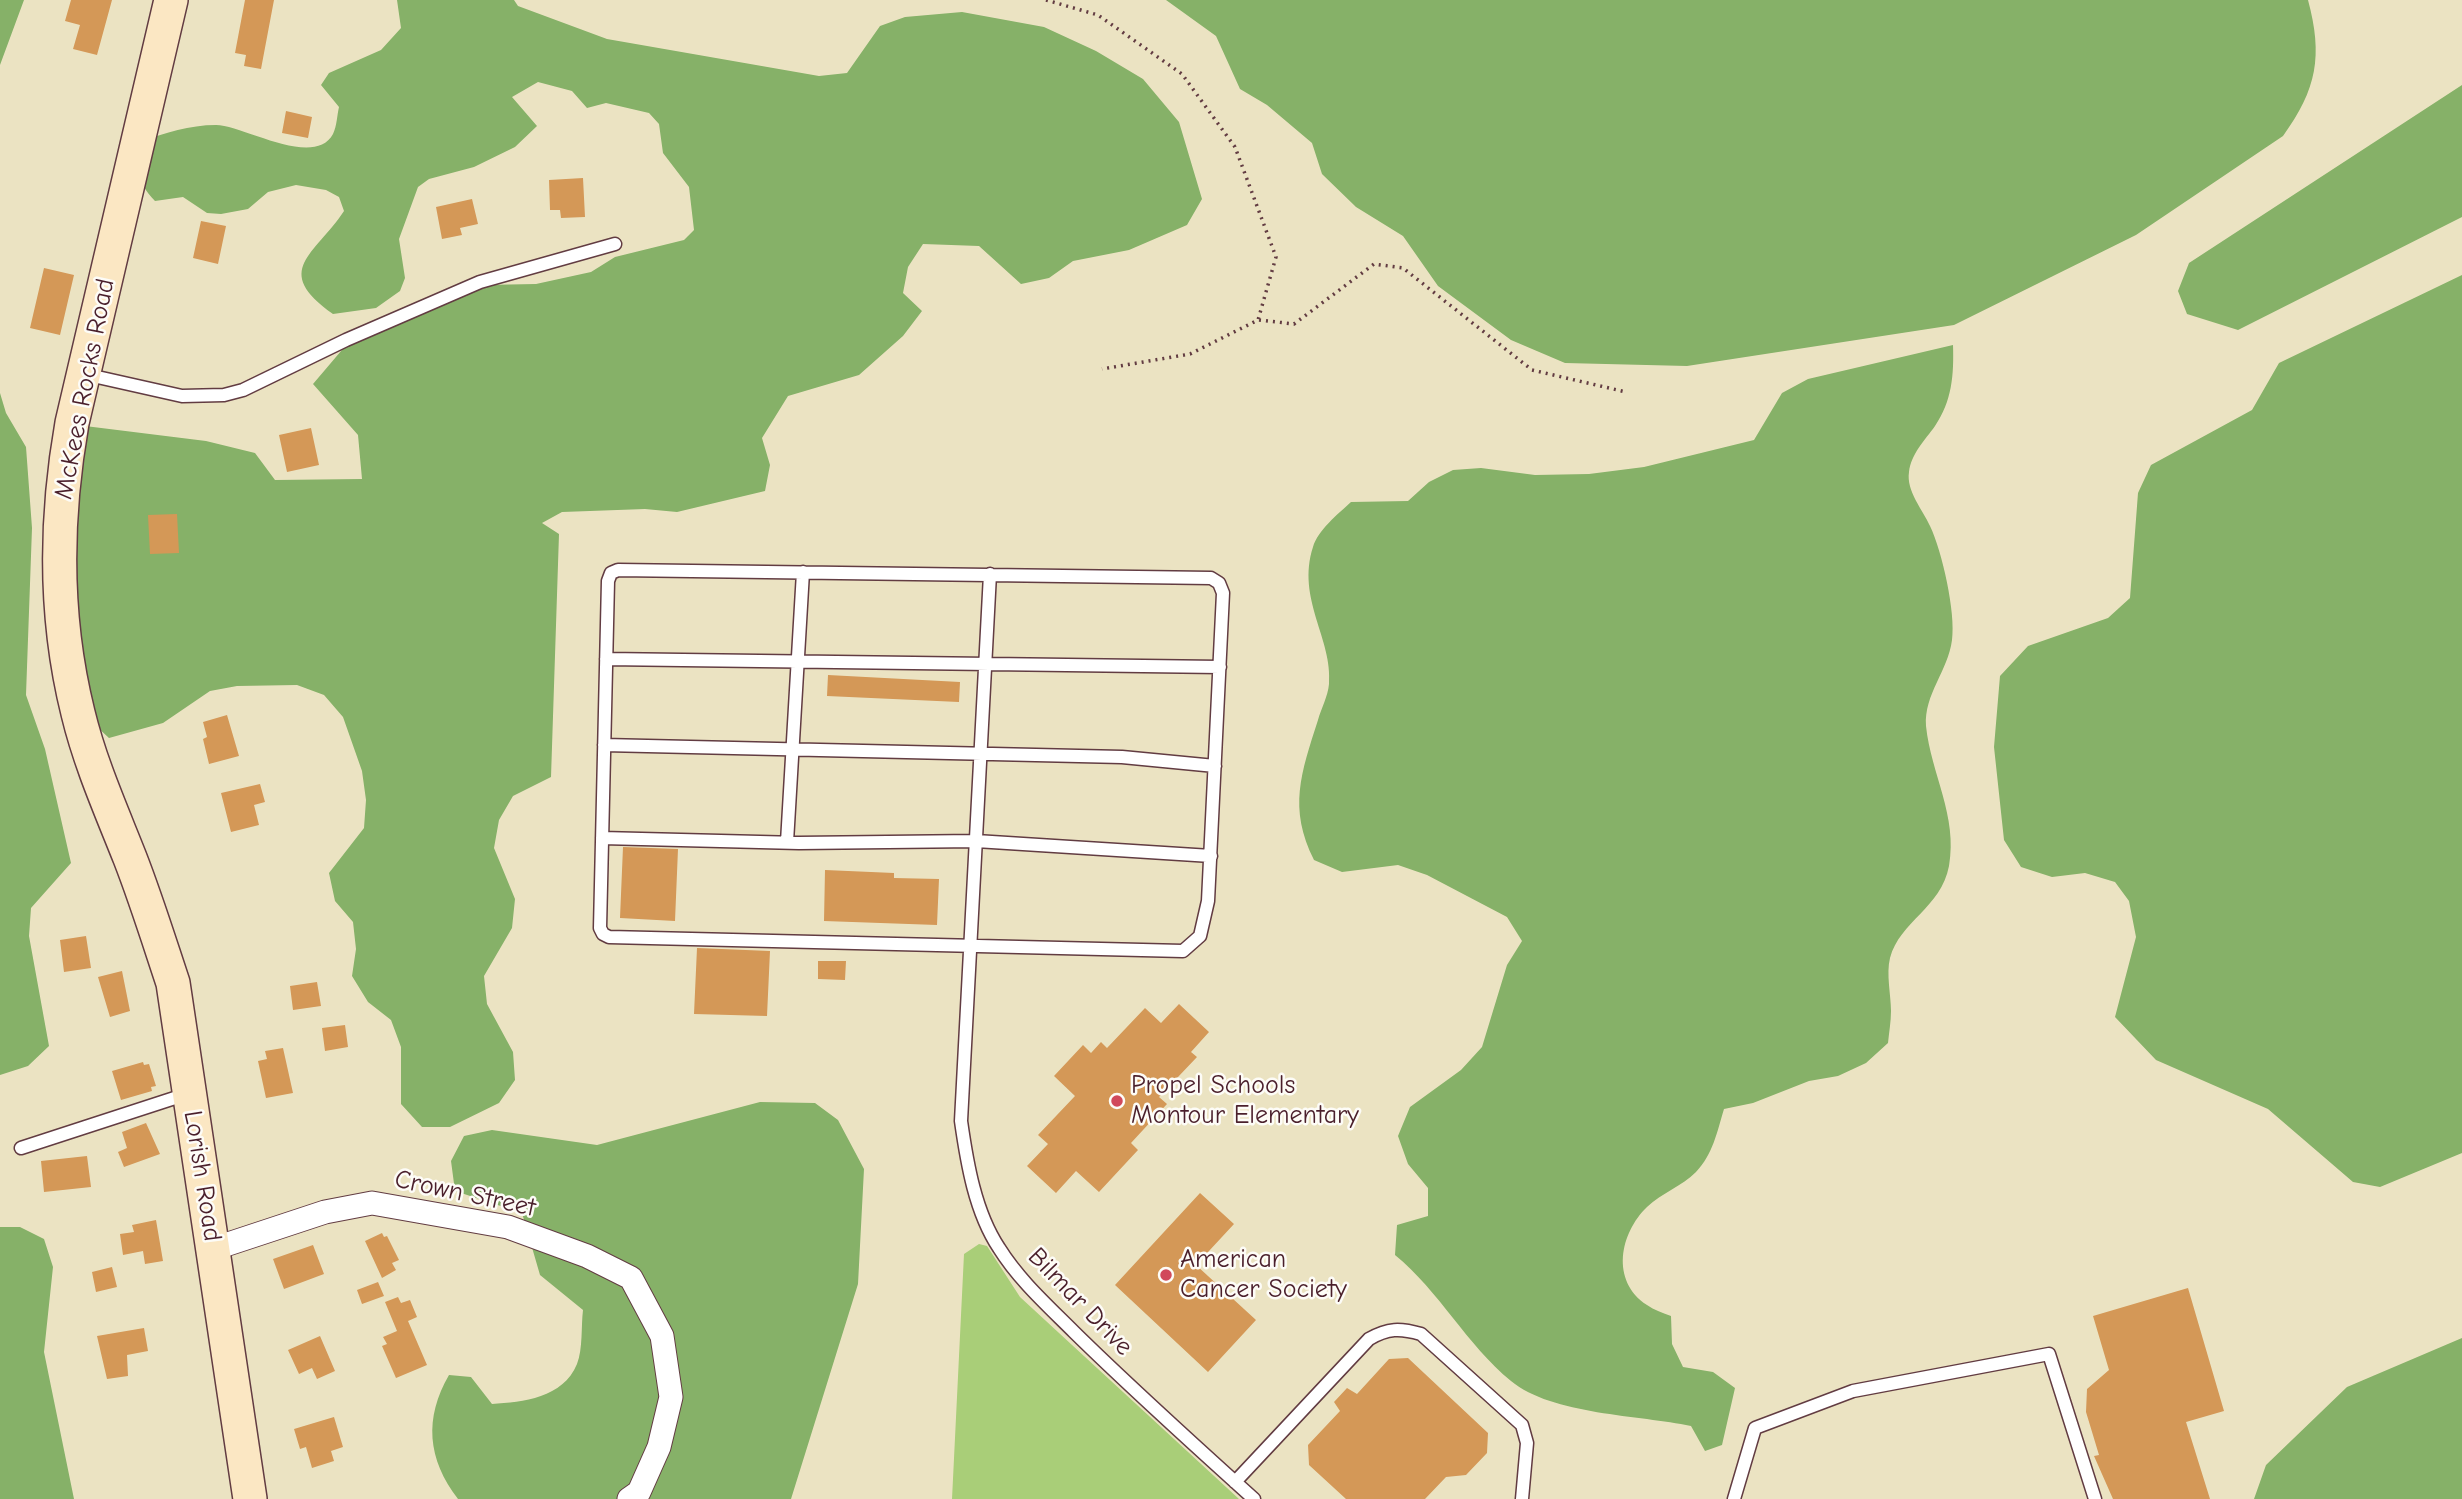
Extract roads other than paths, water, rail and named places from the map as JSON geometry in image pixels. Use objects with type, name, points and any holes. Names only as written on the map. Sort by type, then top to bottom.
[{"type":"street","name":"McKees Rocks Road","points":[[130,859],[94,768],[77,712],[58,578],[65,463],[83,374],[171,0]]},
{"type":"street","name":"Lorish Road","points":[[130,859],[173,983],[250,1499]]},
{"type":"street","name":"Crown Street","points":[[213,1249],[325,1212],[372,1203],[508,1227],[587,1256],[631,1278],[662,1336],[671,1397],[659,1447],[639,1492],[629,1499]]},
{"type":"lane","points":[[83,374],[182,396],[223,395],[257,385],[346,340],[480,282],[615,244]]},
{"type":"lane","points":[[618,570],[990,574],[1211,578],[1219,583],[1223,593],[1208,901],[1200,936],[1183,951],[609,937],[600,928],[606,659],[611,573],[618,570]]},
{"type":"lane","points":[[787,842],[803,572]]},
{"type":"lane","name":"Bilmar Drive","points":[[990,574],[961,1121],[964,1145],[980,1205],[997,1246],[1023,1281],[1095,1352],[1254,1499]]},
{"type":"lane","points":[[606,659],[1220,667]]},
{"type":"lane","points":[[604,745],[1122,757],[1215,766]]},
{"type":"lane","points":[[602,838],[787,842],[976,841],[1210,856]]},
{"type":"lane","points":[[21,1148],[190,1093]]},
{"type":"lane","points":[[1235,1482],[1369,1339],[1384,1330],[1403,1329],[1421,1334],[1522,1425],[1527,1443],[1521,1499]]},
{"type":"lane","points":[[1734,1499],[1755,1428],[1853,1391],[2049,1354],[2095,1499]]},
{"type":"place","name":"Propel Schools Montour Elementary","points":[[1117,1101]]},
{"type":"place","name":"American Cancer Society","points":[[1166,1275]]}]
